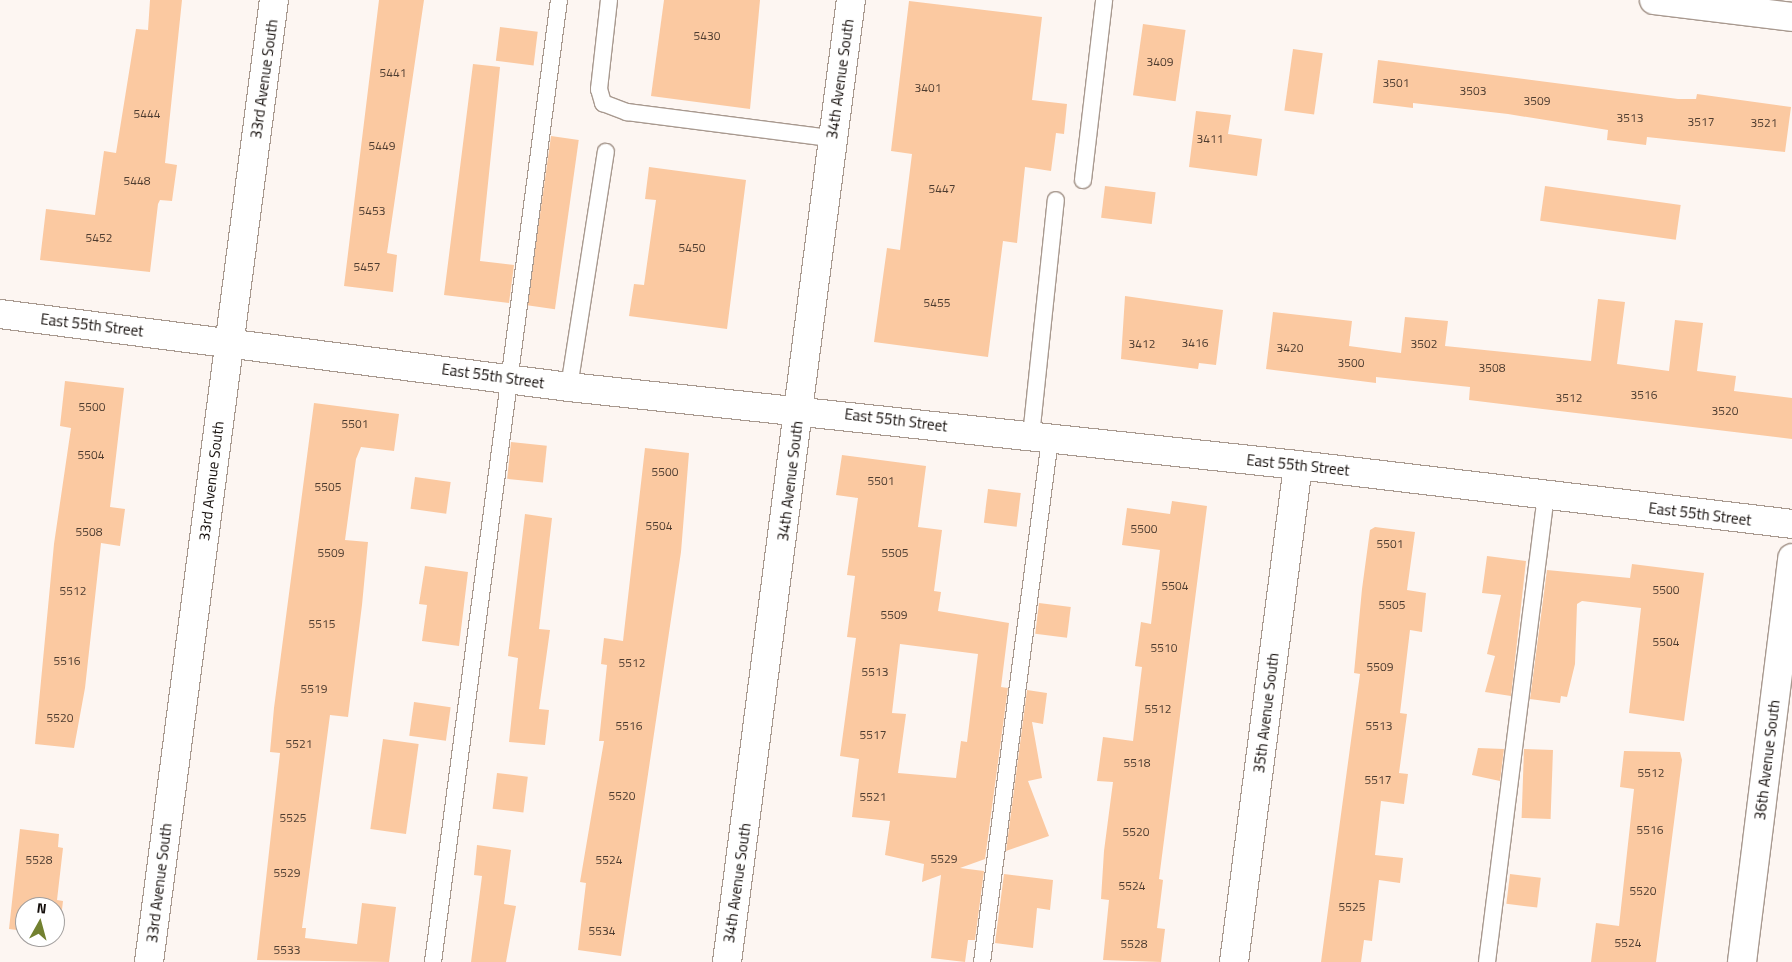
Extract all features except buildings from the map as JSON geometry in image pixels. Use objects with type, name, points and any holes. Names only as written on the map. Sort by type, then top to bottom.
[{"type":"street","name":"33rd Avenue South","points":[[149,962],[228,342],[274,0]]},
{"type":"street","name":"34th Avenue South","points":[[727,962],[799,409],[831,138],[851,0]]},
{"type":"street","points":[[1654,0],[1792,17]]},
{"type":"street","name":"East 55th Street","points":[[0,314],[512,377],[570,387],[799,409],[1298,465],[1792,524]]},
{"type":"street","name":"35th Avenue South","points":[[1234,962],[1298,465]]},
{"type":"street","name":"36th Avenue South","points":[[1742,962],[1792,558]]},
{"type":"lane","points":[[433,962],[512,377],[559,0]]},
{"type":"lane","points":[[609,0],[599,89],[603,103],[627,112],[831,138]]},
{"type":"lane","points":[[1083,180],[1104,0]]},
{"type":"lane","points":[[570,387],[606,152]]},
{"type":"lane","points":[[982,962],[1040,437],[1056,200]]},
{"type":"lane","points":[[1487,962],[1546,495]]}]
